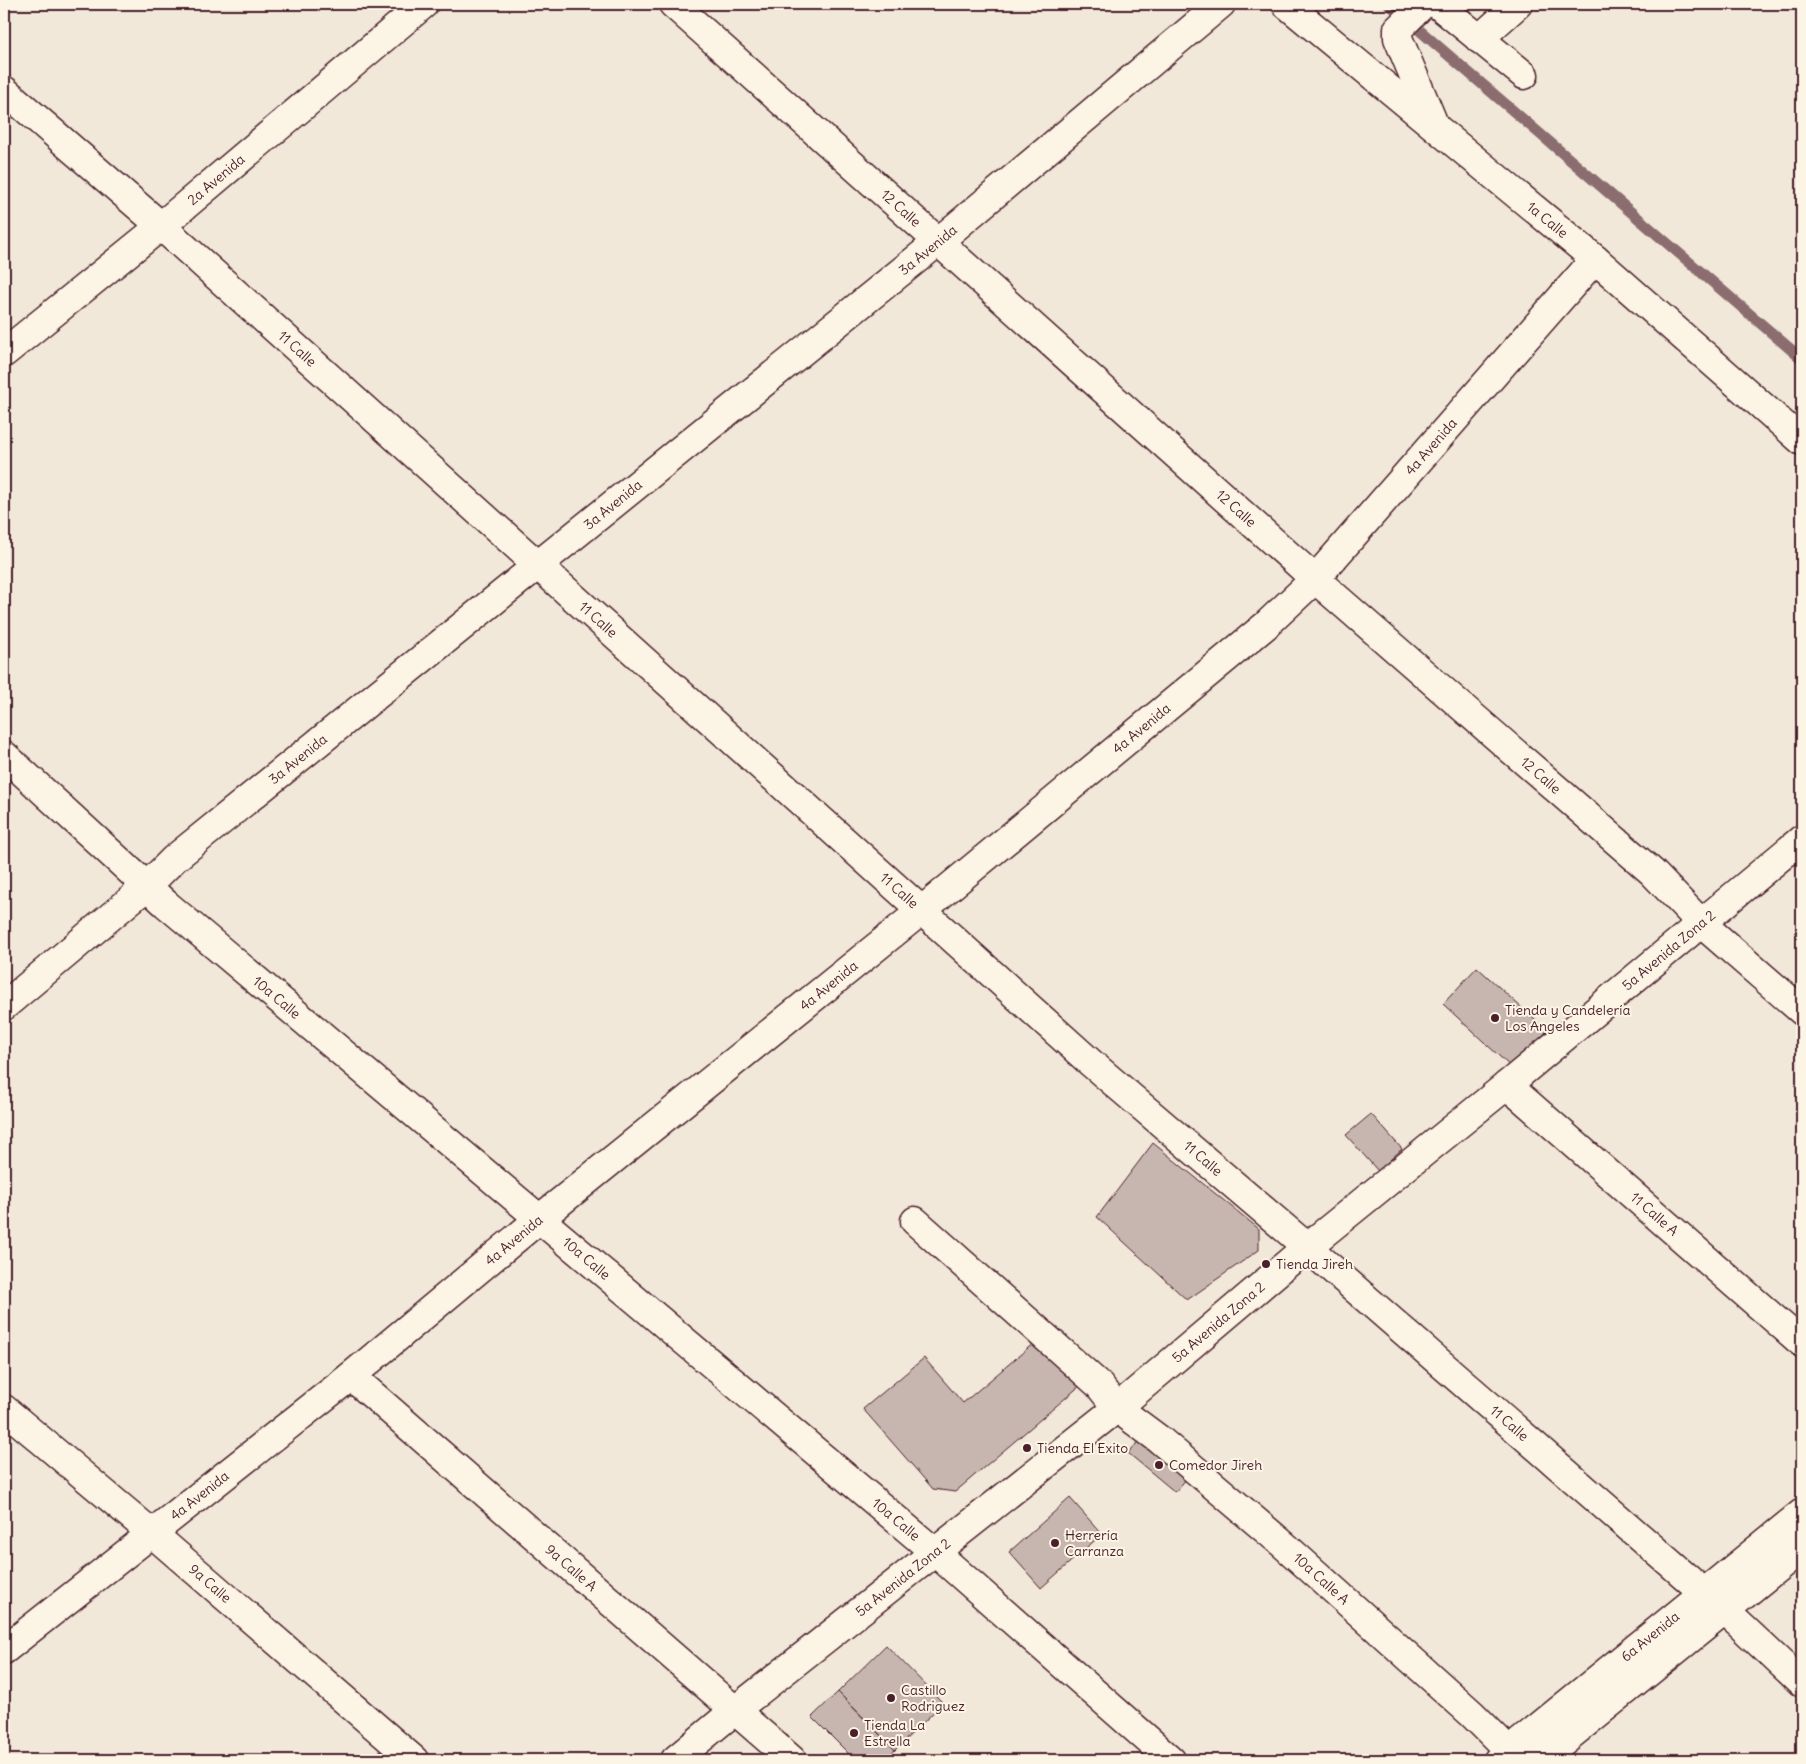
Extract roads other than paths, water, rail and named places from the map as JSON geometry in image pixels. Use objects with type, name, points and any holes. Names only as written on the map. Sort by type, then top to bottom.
[{"type":"street","name":"2a Avenida","points":[[4,353],[161,226],[424,4]]},
{"type":"street","name":"12 Calle","points":[[673,4],[1315,579],[1645,866],[1702,924],[1802,1011]]},
{"type":"street","name":"3a Avenida","points":[[4,1006],[147,886],[182,853],[939,241],[1221,4]]},
{"type":"street","name":"1a Calle","points":[[1286,4],[1595,259],[1802,441]]},
{"type":"street","points":[[1480,39],[1518,4]]},
{"type":"street","points":[[1435,126],[1398,38],[1398,29],[1426,5],[1480,39],[1524,75]]},
{"type":"street","name":"11 Calle","points":[[4,90],[161,226],[1091,1064],[1307,1247],[1725,1611],[1802,1683]]},
{"type":"street","name":"4a Avenida","points":[[4,1650],[351,1376],[538,1220],[921,911],[1210,674],[1265,626],[1315,579],[1595,259]]},
{"type":"street","name":"10a Calle","points":[[4,755],[147,886],[538,1220],[936,1553],[1170,1760]]},
{"type":"street","name":"5a Avenida Zona 2","points":[[675,1760],[734,1711],[1117,1408],[1307,1247],[1507,1085],[1802,839]]},
{"type":"street","name":"11 Calle A","points":[[1507,1085],[1802,1343]]},
{"type":"street","name":"10a Calle A","points":[[915,1221],[1098,1384],[1117,1408],[1160,1440],[1285,1546],[1509,1757]]},
{"type":"street","name":"9a Calle A","points":[[351,1376],[792,1760]]},
{"type":"street","name":"9a Calle","points":[[4,1409],[153,1534],[414,1760]]},
{"type":"street","name":"6a Avenida","points":[[1509,1757],[1802,1513]]},
{"type":"street","name":"6a Avenida","points":[[1540,1760],[1802,1548]]},
{"type":"waterway","points":[[1389,4],[1802,359]]},
{"type":"place","name":"Tienda y Candelería Los Angeles","points":[[1495,1018]]},
{"type":"place","name":"Tienda Jireh","points":[[1266,1264]]},
{"type":"place","name":"Tienda El Exito","points":[[1027,1448]]},
{"type":"place","name":"Comedor Jireh","points":[[1159,1465]]},
{"type":"place","name":"Herrería Carranza","points":[[1055,1543]]},
{"type":"place","name":"Castillo Rodriguez","points":[[891,1698]]},
{"type":"place","name":"Tienda La Estrella","points":[[854,1733]]}]
